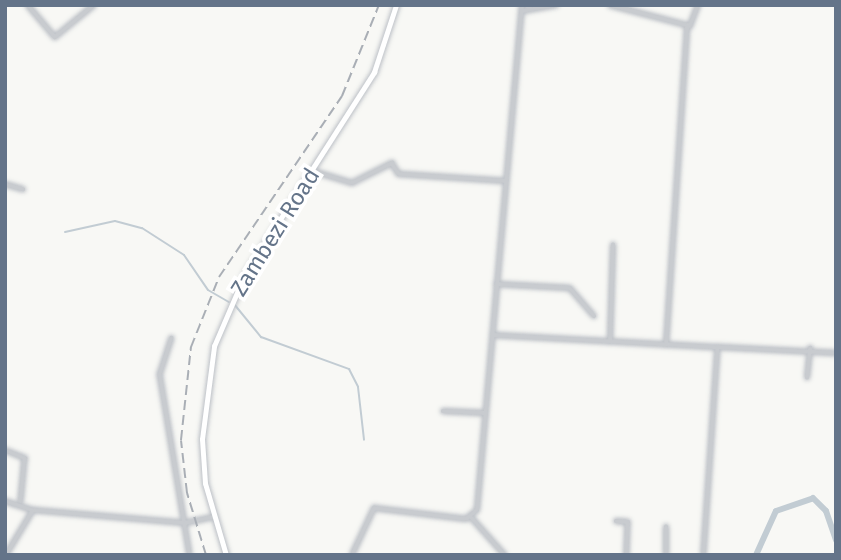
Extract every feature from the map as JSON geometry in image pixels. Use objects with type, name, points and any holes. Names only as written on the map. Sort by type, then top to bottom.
[{"type":"main road","name":"Zambezi Road","points":[[226,555],[205,483],[204,412],[214,346],[230,303],[374,72],[396,5]]},
{"type":"street","points":[[29,5],[55,37],[94,5]]},
{"type":"street","points":[[472,519],[493,335],[522,8],[556,5]]},
{"type":"street","points":[[610,5],[687,26],[696,22],[698,5]]},
{"type":"street","points":[[666,345],[687,26]]},
{"type":"street","points":[[313,171],[352,183],[392,163],[399,174],[506,181]]},
{"type":"street","points":[[5,184],[23,189]]},
{"type":"street","points":[[610,342],[613,245]]},
{"type":"street","points":[[496,284],[570,288],[594,316]]},
{"type":"street","points":[[493,335],[666,345],[810,348],[836,353]]},
{"type":"street","points":[[172,338],[160,374],[190,555]]},
{"type":"street","points":[[704,555],[718,347]]},
{"type":"street","points":[[807,378],[810,348]]},
{"type":"street","points":[[443,411],[484,413]]},
{"type":"street","points":[[5,450],[25,458],[21,502]]},
{"type":"street","points":[[5,500],[21,502],[33,510],[185,523],[214,517]]},
{"type":"street","points":[[352,555],[374,508],[472,519],[505,555]]},
{"type":"street","points":[[6,555],[33,510]]},
{"type":"street","points":[[616,522],[628,522],[627,555]]},
{"type":"street","points":[[666,527],[666,555]]},
{"type":"waterway","points":[[65,232],[115,221],[142,228],[184,255],[208,290],[229,302]]},
{"type":"waterway","points":[[234,304],[261,337],[349,369],[358,387],[364,440]]},
{"type":"waterway","points":[[756,555],[776,511],[813,498],[826,511],[836,540]]},
{"type":"railway","points":[[206,555],[187,493],[181,440],[191,347],[219,277],[342,96],[379,5]]}]
